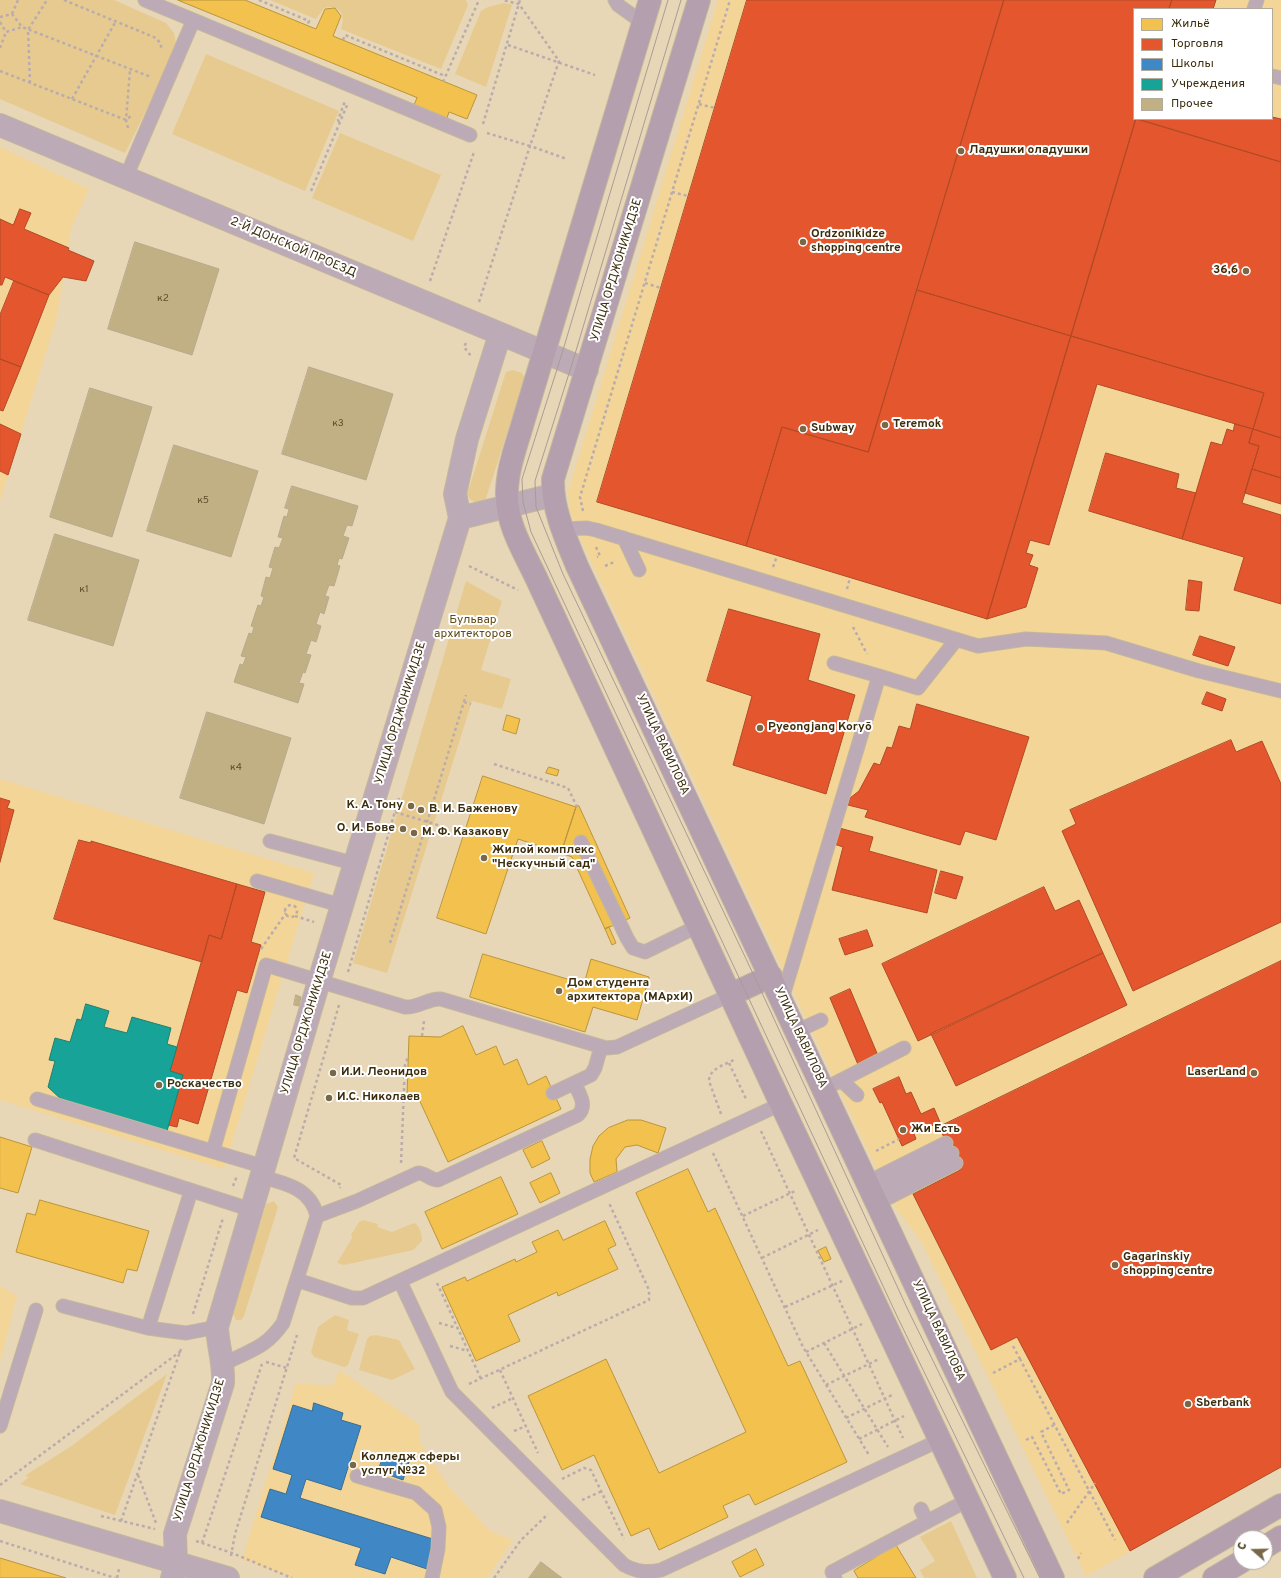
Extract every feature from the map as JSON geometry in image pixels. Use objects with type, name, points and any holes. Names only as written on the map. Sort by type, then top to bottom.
[{"type":"main road","points":[[650,0],[509,473],[508,507],[513,528],[529,563],[781,1104],[1005,1578]]},
{"type":"main road","name":"УЛИЦА ОРДЖОНИКИДЗЕ","points":[[553,496],[553,479],[699,0]]},
{"type":"main road","name":"УЛИЦА ВАВИЛОВА","points":[[553,496],[562,529],[577,566],[797,1031],[833,1085],[873,1192],[1053,1578]]},
{"type":"main road","points":[[730,995],[771,976]]},
{"type":"main road","points":[[1155,1578],[1281,1505]]},
{"type":"main road","points":[[1214,1578],[1233,1567]]},
{"type":"street","name":"2-Й ДОНСКОЙ ПРОЕЗД","points":[[0,125],[587,370]]},
{"type":"street","points":[[500,334],[467,439],[455,494],[460,518],[553,496]]},
{"type":"street","name":"УЛИЦА ОРДЖОНИКИДЗЕ","points":[[174,1570],[175,1534],[223,1383],[224,1364],[218,1345],[217,1327],[264,1172],[319,981],[356,864],[460,518]]},
{"type":"street","points":[[0,1511],[174,1570],[228,1578]]},
{"type":"lane","points":[[144,0],[355,87],[476,133]]},
{"type":"lane","points":[[615,0],[618,6],[643,23]]},
{"type":"lane","points":[[126,177],[193,21]]},
{"type":"lane","points":[[562,529],[587,528],[624,538],[978,646],[1026,639],[1106,643],[1199,671],[1281,691]]},
{"type":"lane","points":[[624,538],[639,570]]},
{"type":"lane","points":[[834,663],[918,688],[956,640]]},
{"type":"lane","points":[[782,999],[818,890],[878,676]]},
{"type":"lane","points":[[270,841],[356,864]]},
{"type":"lane","points":[[581,842],[626,938],[633,948],[645,952],[698,926]]},
{"type":"lane","points":[[257,881],[343,906]]},
{"type":"lane","points":[[213,1150],[266,965],[409,1007],[432,999],[442,999],[601,1047],[617,1047],[730,995]]},
{"type":"lane","points":[[797,1031],[820,1020]]},
{"type":"lane","points":[[554,1093],[593,1072],[601,1047]]},
{"type":"lane","points":[[833,1085],[904,1048]]},
{"type":"lane","points":[[317,1216],[357,1202],[420,1173],[430,1179],[438,1180],[578,1115],[582,1109],[583,1102],[574,1083]]},
{"type":"lane","points":[[833,1085],[857,1095]]},
{"type":"lane","points":[[37,1099],[213,1150],[288,1184],[304,1193],[310,1200],[317,1216],[283,1323],[274,1337],[258,1348],[224,1364]]},
{"type":"lane","points":[[296,1280],[356,1299],[367,1297],[781,1104]]},
{"type":"lane","points":[[36,1140],[252,1210]]},
{"type":"lane","points":[[873,1192],[951,1153],[873,1192]]},
{"type":"lane","points":[[148,1328],[191,1191]]},
{"type":"lane","points":[[400,1281],[452,1392],[624,1565],[639,1571],[651,1572],[661,1570],[940,1440]]},
{"type":"lane","points":[[63,1306],[148,1328],[186,1333],[217,1327]]},
{"type":"lane","points":[[0,1426],[36,1310]]},
{"type":"lane","points":[[357,1476],[416,1493],[435,1510],[439,1527],[438,1549],[432,1578]]},
{"type":"lane","points":[[835,1578],[832,1572],[968,1500]]},
{"type":"lane","points":[[921,1509],[927,1522]]},
{"type":"path","points":[[12,14],[18,0]]},
{"type":"path","points":[[30,83],[28,30],[47,0]]},
{"type":"path","points":[[64,0],[156,38],[161,44],[161,56]]},
{"type":"path","points":[[259,0],[309,21],[307,26]]},
{"type":"path","points":[[443,82],[479,0]]},
{"type":"path","points":[[502,0],[519,4],[559,61]]},
{"type":"path","points":[[583,511],[580,497],[730,0]]},
{"type":"path","points":[[0,16],[12,14]]},
{"type":"path","points":[[12,14],[22,28]]},
{"type":"path","points":[[72,99],[116,21]]},
{"type":"path","points":[[0,22],[6,32]]},
{"type":"path","points":[[6,32],[22,28],[151,78]]},
{"type":"path","points":[[0,48],[6,32]]},
{"type":"path","points":[[342,40],[345,35],[445,76]]},
{"type":"path","points":[[508,45],[595,74]]},
{"type":"path","points":[[479,303],[559,61]]},
{"type":"path","points":[[126,120],[130,70]]},
{"type":"path","points":[[0,71],[126,120]]},
{"type":"path","points":[[148,84],[154,72]]},
{"type":"path","points":[[311,191],[355,87]]},
{"type":"path","points":[[699,104],[715,108]]},
{"type":"path","points":[[340,122],[338,120],[343,106]]},
{"type":"path","points":[[126,120],[131,117],[135,110]]},
{"type":"path","points":[[476,133],[530,146],[567,159]]},
{"type":"path","points":[[672,192],[688,196]]},
{"type":"path","points":[[645,283],[661,288]]},
{"type":"path","points":[[772,570],[777,556]]},
{"type":"path","points":[[464,572],[468,566],[521,592]]},
{"type":"path","points":[[845,593],[850,578]]},
{"type":"path","points":[[390,943],[466,695]]},
{"type":"path","points":[[464,702],[471,704]]},
{"type":"path","points":[[494,764],[568,788],[578,809]]},
{"type":"path","points":[[294,1158],[400,797]]},
{"type":"path","points":[[396,812],[444,828]]},
{"type":"path","points":[[259,952],[286,913],[286,908],[292,905],[298,911],[295,916]]},
{"type":"path","points":[[286,913],[290,917],[295,916],[317,923]]},
{"type":"path","points":[[422,1036],[424,1018]]},
{"type":"path","points":[[401,1181],[405,1065],[408,1057]]},
{"type":"path","points":[[726,1130],[709,1078],[712,1071],[738,1058]]},
{"type":"path","points":[[729,1063],[910,1454]]},
{"type":"path","points":[[707,1139],[806,1352],[878,1469]]},
{"type":"path","points":[[880,1149],[899,1139]]},
{"type":"path","points":[[452,1392],[649,1300],[649,1290],[602,1188]]},
{"type":"path","points":[[743,1216],[790,1195],[799,1189]]},
{"type":"path","points":[[762,1258],[819,1230]]},
{"type":"path","points":[[430,1268],[481,1379]]},
{"type":"path","points":[[785,1307],[843,1281]]},
{"type":"path","points":[[806,1352],[853,1330],[862,1324]]},
{"type":"path","points":[[824,1343],[897,1461]]},
{"type":"path","points":[[1013,1346],[1115,1540]]},
{"type":"path","points":[[0,1485],[181,1350],[121,1521]]},
{"type":"path","points":[[826,1385],[879,1359]]},
{"type":"path","points":[[992,1374],[1020,1359]]},
{"type":"path","points":[[202,1543],[264,1361],[287,1368]]},
{"type":"path","points":[[846,1418],[865,1410],[894,1394]]},
{"type":"path","points":[[475,1416],[513,1398]]},
{"type":"path","points":[[859,1439],[895,1422],[904,1416]]},
{"type":"path","points":[[1026,1440],[1032,1436],[1061,1494],[1069,1490],[1041,1432],[1054,1425]]},
{"type":"path","points":[[559,1480],[584,1468],[593,1472],[639,1571]]},
{"type":"path","points":[[137,1475],[159,1530]]},
{"type":"path","points":[[1066,1523],[1094,1483]]},
{"type":"path","points":[[494,1578],[521,1540]]},
{"type":"path","points":[[0,1541],[115,1578]]},
{"type":"path","points":[[232,1553],[292,1578]]},
{"type":"path","points":[[1078,1559],[1081,1553]]},
{"type":"shaded area","points":[[718,0],[1281,0],[1281,1467],[1086,1576],[921,1241],[893,1204],[576,529],[570,511],[568,492]]},
{"type":"shaded area","points":[[0,147],[89,189],[71,228],[57,317],[0,501]]},
{"type":"shaded area","points":[[0,779],[314,873],[224,1169],[0,1100]]},
{"type":"shaded area","points":[[0,1286],[17,1296],[0,1361]]},
{"type":"shaded area","name":"Колледж сферы услуг №32","points":[[339,1370],[420,1425],[420,1442],[449,1487],[490,1531],[513,1540],[487,1578],[294,1578],[242,1560],[296,1383],[333,1386]]},
{"type":"green space","points":[[0,0],[114,0],[166,23],[174,33],[177,49],[125,153],[0,99]]},
{"type":"green space","points":[[270,0],[466,0],[468,5],[441,69],[341,29],[343,20],[342,15],[338,9],[334,7],[324,8],[316,19]]},
{"type":"green space","points":[[504,3],[512,5],[486,87],[455,74],[481,11],[488,7]]},
{"type":"green space","points":[[206,54],[339,111],[305,191],[172,134]]},
{"type":"green space","points":[[340,133],[441,175],[413,241],[312,198]]},
{"type":"green space","points":[[513,370],[522,373],[525,378],[485,501],[474,502],[467,495],[506,372]]},
{"type":"green space","name":"Бульвар архитекторов","points":[[466,581],[502,601],[481,670],[511,679],[502,709],[472,701],[387,973],[353,963]]},
{"type":"green space","points":[[274,1201],[278,1207],[244,1316],[241,1320],[236,1320],[233,1314],[266,1204]]},
{"type":"green space","points":[[363,1220],[378,1224],[377,1227],[392,1232],[414,1223],[420,1230],[422,1241],[413,1250],[344,1265],[337,1263],[352,1238],[351,1235],[359,1222]]},
{"type":"green space","points":[[335,1315],[349,1320],[347,1330],[359,1334],[348,1365],[344,1367],[314,1357],[311,1352],[318,1327]]},
{"type":"green space","points":[[376,1335],[399,1340],[415,1369],[392,1380],[359,1370],[367,1339],[370,1336]]},
{"type":"green space","points":[[167,1374],[115,1515],[20,1484],[29,1477],[25,1476],[29,1473],[70,1447]]},
{"type":"green space","points":[[951,1521],[977,1578],[924,1578],[920,1570],[935,1561],[920,1537]]},
{"type":"building: Жильё","points":[[178,0],[245,0],[316,29],[325,9],[335,8],[341,16],[333,36],[477,95],[467,119],[449,112],[447,118],[414,105],[417,98]]},
{"type":"building: Жильё","points":[[507,715],[520,719],[516,734],[503,730]]},
{"type":"building: Жильё","points":[[549,767],[559,770],[557,776],[546,773]]},
{"type":"building: Жильё","name":"Жилой комплекс \"Нескучный сад\"","points":[[483,776],[576,807],[561,853],[518,839],[486,934],[437,918]]},
{"type":"building: Жильё","points":[[579,806],[630,918],[605,929],[572,857],[561,853],[576,807]]},
{"type":"building: Жильё","points":[[609,927],[616,943],[612,945],[605,929]]},
{"type":"building: Жильё","name":"Дом студента архитектора (МАрхИ)","points":[[483,954],[584,984],[591,959],[649,978],[637,1020],[593,1007],[585,1032],[470,997]]},
{"type":"building: Жильё","points":[[463,1026],[476,1055],[496,1046],[504,1065],[517,1059],[528,1085],[546,1076],[561,1109],[448,1162],[417,1095],[407,1095],[409,1036],[440,1037]]},
{"type":"building: Жильё","points":[[628,1120],[641,1120],[666,1128],[658,1153],[637,1145],[625,1147],[616,1159],[617,1172],[594,1182],[590,1173],[590,1159],[593,1146],[599,1136],[608,1128]]},
{"type":"building: Жильё","points":[[0,1137],[32,1147],[18,1193],[0,1188]]},
{"type":"building: Жильё","points":[[542,1141],[550,1159],[532,1168],[523,1150]]},
{"type":"building: Жильё","points":[[688,1169],[708,1212],[715,1208],[788,1366],[800,1361],[847,1462],[755,1505],[749,1494],[723,1506],[728,1517],[659,1550],[649,1528],[631,1536],[594,1455],[562,1470],[528,1396],[606,1359],[659,1473],[746,1432],[636,1193]]},
{"type":"building: Жильё","points":[[551,1173],[560,1193],[540,1203],[530,1183]]},
{"type":"building: Жильё","points":[[501,1177],[518,1214],[442,1249],[425,1212]]},
{"type":"building: Жильё","points":[[40,1200],[149,1231],[137,1271],[127,1269],[123,1283],[16,1252],[27,1213],[35,1215]]},
{"type":"building: Жильё","points":[[605,1221],[616,1245],[608,1249],[618,1269],[558,1296],[557,1292],[508,1315],[520,1341],[476,1361],[442,1287],[465,1277],[467,1281],[515,1259],[516,1262],[537,1252],[532,1242],[558,1230],[563,1240]]},
{"type":"building: Жильё","points":[[826,1247],[831,1259],[824,1262],[818,1251]]},
{"type":"building: Жильё","points":[[896,1545],[916,1578],[858,1578],[854,1571]]},
{"type":"building: Жильё","points":[[756,1549],[764,1565],[740,1577],[732,1562]]},
{"type":"building: Жильё","points":[[0,1558],[66,1578],[0,1578]]},
{"type":"building: Торговля","name":"Ordzonikidze shopping centre","points":[[747,0],[1004,0],[868,452],[782,427],[746,546],[597,502]]},
{"type":"building: Торговля","points":[[1004,0],[1172,0],[1169,8],[1133,8],[1133,120],[1136,120],[1071,336],[917,290]]},
{"type":"building: Торговля","points":[[1172,0],[1216,0],[1213,8],[1169,8]]},
{"type":"building: Торговля","points":[[1273,117],[1281,119],[1281,162],[1141,120],[1273,120]]},
{"type":"building: Торговля","points":[[1136,120],[1281,162],[1281,438],[1253,429],[1264,393],[1071,336]]},
{"type":"building: Торговля","points":[[20,209],[31,213],[24,229],[69,248],[68,250],[94,261],[86,281],[63,277],[49,295],[5,277],[2,285],[0,285],[0,219],[13,225]]},
{"type":"building: Торговля","points":[[14,281],[49,295],[21,367],[0,359],[0,315]]},
{"type":"building: Торговля","points":[[917,290],[1071,336],[987,619],[746,546],[782,427],[868,452]]},
{"type":"building: Торговля","points":[[1071,336],[1264,393],[1253,429],[1097,384],[1049,545],[1030,540],[1026,553],[1033,555],[1029,565],[1038,568],[1026,607],[987,619]]},
{"type":"building: Торговля","points":[[0,359],[21,367],[3,411],[0,410]]},
{"type":"building: Торговля","points":[[0,424],[21,434],[8,475],[0,471]]},
{"type":"building: Торговля","points":[[1235,424],[1253,429],[1249,443],[1259,446],[1242,503],[1281,515],[1281,604],[1234,590],[1244,557],[1182,539],[1211,442],[1222,445],[1227,429],[1233,431]]},
{"type":"building: Торговля","points":[[1253,429],[1281,438],[1281,478],[1252,469],[1259,446],[1249,443]]},
{"type":"building: Торговля","points":[[1106,453],[1179,474],[1176,488],[1196,493],[1182,539],[1089,511]]},
{"type":"building: Торговля","points":[[1252,469],[1281,478],[1281,504],[1245,493]]},
{"type":"building: Торговля","points":[[1189,580],[1202,582],[1199,611],[1186,610]]},
{"type":"building: Торговля","points":[[729,609],[820,634],[808,680],[855,695],[826,794],[733,765],[752,696],[707,681]]},
{"type":"building: Торговля","points":[[1200,636],[1235,647],[1228,666],[1193,655]]},
{"type":"building: Торговля","points":[[1207,692],[1226,699],[1222,711],[1202,704]]},
{"type":"building: Торговля","points":[[917,704],[1029,737],[996,840],[965,831],[960,845],[865,817],[868,810],[848,805],[850,798],[859,791],[874,763],[880,765],[887,747],[892,748],[899,726],[910,729]]},
{"type":"building: Торговля","points":[[1231,740],[1236,752],[1262,741],[1281,784],[1281,922],[1133,991],[1062,831],[1076,824],[1070,810]]},
{"type":"building: Торговля","points":[[0,798],[10,801],[7,808],[14,810],[0,862]]},
{"type":"building: Торговля","points":[[839,828],[873,837],[869,851],[937,870],[927,913],[832,890],[843,847],[834,844]]},
{"type":"building: Торговля","points":[[79,840],[91,843],[91,841],[237,884],[221,939],[209,935],[202,962],[54,919]]},
{"type":"building: Торговля","points":[[941,871],[963,877],[956,899],[935,893]]},
{"type":"building: Торговля","points":[[237,884],[265,892],[251,942],[261,945],[247,993],[237,990],[198,1124],[179,1118],[177,1127],[168,1125],[183,1075],[170,1071],[209,935],[221,939]]},
{"type":"building: Торговля","points":[[1044,887],[1055,911],[1079,900],[1103,953],[918,1041],[882,964]]},
{"type":"building: Торговля","points":[[867,930],[873,946],[845,955],[839,939]]},
{"type":"building: Торговля","points":[[1103,953],[1127,1005],[956,1086],[931,1034]]},
{"type":"building: Торговля","name":"Gagarinskiy shopping centre","points":[[1281,961],[1281,1467],[1130,1551],[1017,1337],[991,1350],[913,1194],[960,1170],[939,1127]]},
{"type":"building: Торговля","points":[[850,989],[879,1058],[859,1067],[830,998]]},
{"type":"building: Торговля","points":[[899,1077],[906,1094],[911,1092],[921,1114],[934,1108],[940,1122],[927,1128],[926,1125],[913,1131],[916,1139],[902,1146],[882,1102],[880,1103],[873,1089]]},
{"type":"building: Школы","points":[[314,1403],[343,1413],[341,1420],[361,1426],[341,1490],[306,1479],[300,1498],[436,1540],[427,1569],[391,1557],[385,1574],[355,1565],[361,1548],[261,1517],[270,1489],[286,1494],[292,1475],[273,1469],[293,1405],[312,1411]]},
{"type":"building: Школы","points":[[385,1453],[409,1462],[403,1480],[378,1471]]},
{"type":"building: Учреждения","points":[[86,1004],[109,1011],[104,1027],[127,1033],[132,1017],[171,1028],[167,1044],[177,1047],[170,1071],[183,1075],[167,1131],[64,1102],[48,1087],[55,1061],[49,1060],[55,1038],[70,1042],[77,1019],[81,1020]]},
{"type":"building: Прочее","points":[[135,242],[219,269],[192,355],[108,329]]},
{"type":"building: Прочее","points":[[309,367],[393,394],[366,480],[282,454]]},
{"type":"building: Прочее","points":[[90,388],[152,407],[112,537],[50,517]]},
{"type":"building: Прочее","points":[[174,445],[258,471],[231,557],[147,531]]},
{"type":"building: Прочее","points":[[292,486],[358,506],[352,526],[347,525],[343,536],[349,538],[342,559],[339,558],[337,565],[340,566],[334,586],[329,585],[325,596],[329,597],[324,614],[320,612],[316,624],[321,626],[316,642],[311,640],[306,654],[311,655],[305,673],[303,672],[299,683],[304,684],[298,703],[234,682],[240,664],[243,665],[246,657],[241,656],[249,633],[252,634],[254,627],[251,626],[258,605],[261,606],[264,597],[261,596],[266,577],[270,578],[273,568],[269,567],[275,547],[279,548],[283,538],[278,537],[284,516],[287,517],[289,509],[285,508]]},
{"type":"building: Прочее","points":[[55,534],[139,560],[113,646],[28,620]]},
{"type":"building: Прочее","points":[[207,712],[291,738],[264,824],[180,798]]},
{"type":"building: Прочее","points":[[296,995],[301,997],[299,1006],[294,1005]]},
{"type":"building: Прочее","points":[[541,1562],[562,1578],[529,1578]]},
{"type":"tram line","points":[[668,0],[560,360],[522,479],[523,502],[531,532],[897,1316],[1024,1578]]},
{"type":"tram line","points":[[681,0],[572,364],[535,481],[536,507],[563,574],[757,982],[908,1310],[1040,1578]]},
{"type":"place","name":"Ладушки оладушки","points":[[961,151]]},
{"type":"place","name":"Ordzonikidze shopping centre","points":[[803,242]]},
{"type":"place","name":"36,6","points":[[1246,271]]},
{"type":"place","name":"Teremok","points":[[885,425]]},
{"type":"place","name":"Subway","points":[[803,429]]},
{"type":"place","name":"Pyeongjang Koryŏ","points":[[760,728]]},
{"type":"place","name":"К. А. Тону","points":[[411,806]]},
{"type":"place","name":"В. И. Баженову","points":[[421,810]]},
{"type":"place","name":"О. И. Бове","points":[[403,829]]},
{"type":"place","name":"М. Ф. Казакову","points":[[414,833]]},
{"type":"place","name":"Жилой комплекс \"Нескучный сад\"","points":[[484,858]]},
{"type":"place","name":"Дом студента архитектора (МАрхИ)","points":[[559,991]]},
{"type":"place","name":"И.И. Леонидов","points":[[333,1073]]},
{"type":"place","name":"LaserLand","points":[[1254,1073]]},
{"type":"place","name":"Роскачество","points":[[159,1085]]},
{"type":"place","name":"И.С. Николаев","points":[[329,1098]]},
{"type":"place","name":"Жи Есть","points":[[903,1130]]},
{"type":"place","name":"Gagarinskiy shopping centre","points":[[1115,1265]]},
{"type":"place","name":"Sberbank","points":[[1188,1404]]},
{"type":"place","name":"Колледж сферы услуг №32","points":[[353,1465]]}]
